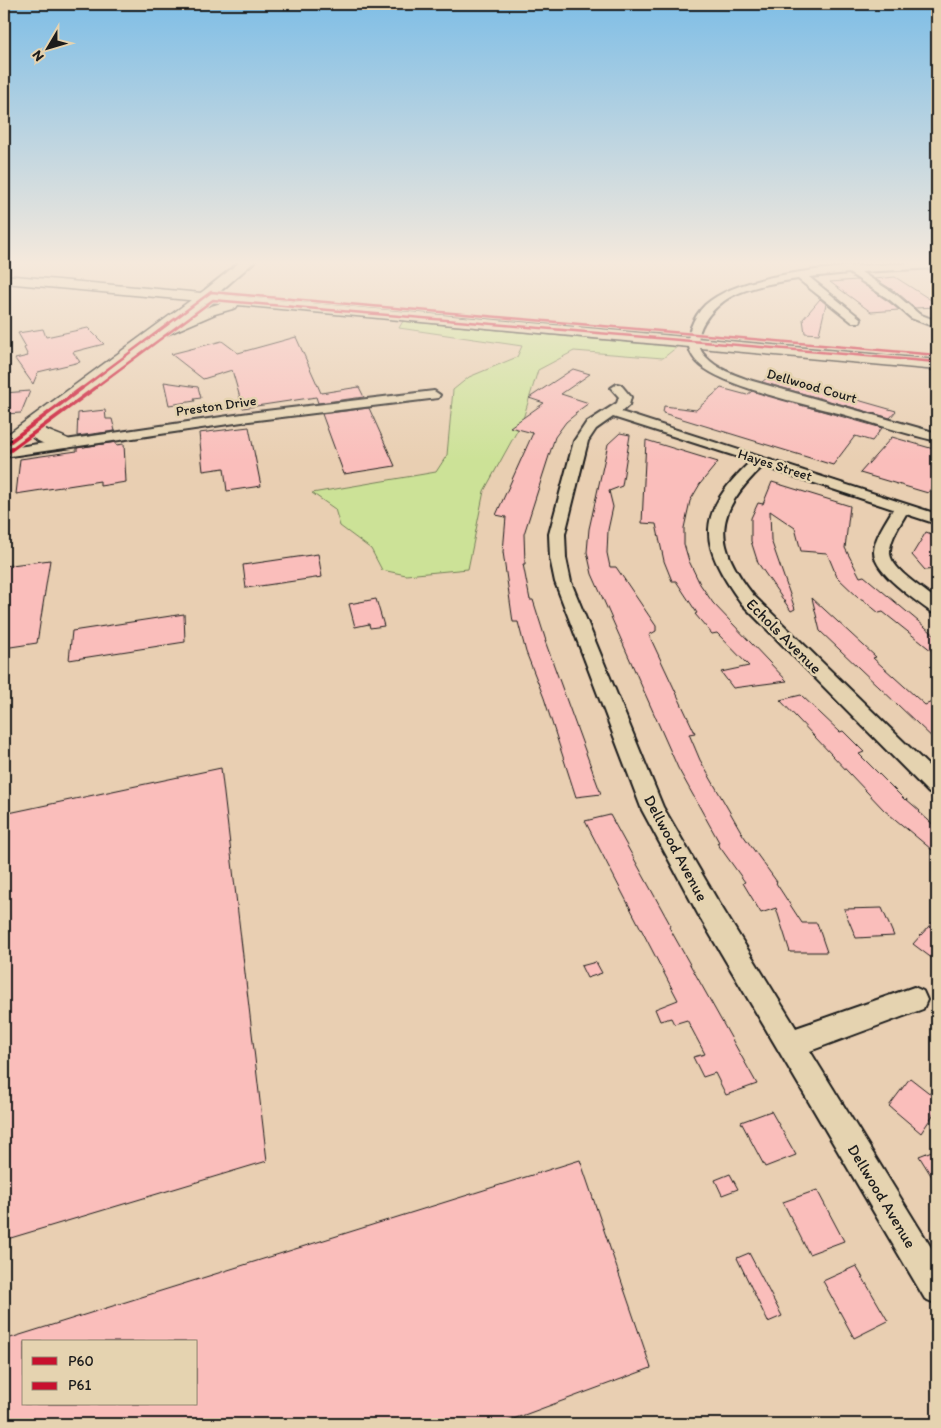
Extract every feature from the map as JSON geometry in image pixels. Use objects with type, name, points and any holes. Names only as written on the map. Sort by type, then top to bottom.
[{"type":"main road","points":[[4,446],[165,328]]},
{"type":"main road","points":[[157,334],[172,328]]},
{"type":"main road","points":[[553,328],[937,355]]},
{"type":"main road","points":[[567,328],[693,339],[937,366]]},
{"type":"main road","points":[[30,426],[48,440],[64,443]]},
{"type":"street","points":[[693,339],[698,328]]},
{"type":"street","name":"Dellwood Court","points":[[693,339],[701,360],[725,375],[745,383],[937,437]]},
{"type":"street","name":"Dellwood Avenue","points":[[618,388],[624,394],[625,401],[623,405],[591,426],[581,441],[556,534],[558,558],[564,582],[653,810],[707,906],[937,1287]]},
{"type":"street","name":"Preston Drive","points":[[4,452],[249,417],[434,395]]},
{"type":"street","name":"Hayes Street","points":[[612,413],[937,519]]},
{"type":"street","name":"Echols Avenue","points":[[760,460],[729,493],[719,514],[715,534],[718,551],[724,565],[735,585],[748,600],[937,787]]},
{"type":"street","points":[[902,507],[885,541],[883,558],[895,574],[937,608]]},
{"type":"street","points":[[791,1044],[914,1000]]},
{"type":"green space","points":[[399,328],[473,328],[677,347],[663,358],[574,351],[538,370],[522,422],[484,491],[468,569],[406,575],[382,570],[371,549],[340,526],[335,509],[312,493],[436,472],[447,455],[453,390],[469,377],[517,357],[522,346]]},
{"type":"building","points":[[88,328],[104,344],[73,352],[80,362],[38,372],[33,384],[15,359],[28,356],[24,348],[26,347],[18,333],[43,329],[46,337]]},
{"type":"building","points":[[804,328],[820,328],[819,334],[805,333]]},
{"type":"building","points":[[296,337],[321,393],[359,387],[364,397],[318,403],[316,397],[243,408],[232,370],[203,379],[171,354],[222,341],[238,353]]},
{"type":"building","points":[[573,369],[590,374],[561,394],[589,403],[566,422],[555,437],[524,534],[525,564],[523,564],[530,600],[533,600],[545,641],[601,794],[576,797],[544,698],[526,652],[518,622],[513,622],[503,552],[506,517],[496,515],[533,433],[510,427],[544,403],[529,398]]},
{"type":"building","points":[[768,377],[798,383],[896,411],[890,418],[762,382]]},
{"type":"building","points":[[164,382],[198,387],[201,398],[194,399],[195,401],[169,405]]},
{"type":"building","points":[[721,388],[747,395],[752,391],[882,428],[872,441],[855,436],[833,465],[663,413],[664,406],[696,410]]},
{"type":"building","points":[[30,391],[21,413],[4,414],[4,393]]},
{"type":"building","points":[[369,408],[395,466],[344,474],[322,414]]},
{"type":"building","points":[[105,410],[106,419],[112,419],[115,431],[77,436],[78,413]]},
{"type":"building","points":[[249,427],[261,486],[227,491],[224,468],[203,471],[199,433]]},
{"type":"building","points":[[620,433],[630,435],[622,486],[609,491],[613,507],[608,530],[607,553],[610,567],[616,567],[656,626],[656,631],[649,635],[695,733],[689,734],[700,760],[743,835],[777,882],[802,923],[817,923],[827,952],[790,952],[776,908],[761,913],[743,883],[745,882],[717,843],[719,842],[678,768],[592,574],[587,552],[589,529],[608,444]]},
{"type":"building","points":[[892,437],[937,450],[937,477],[928,493],[860,473]]},
{"type":"building","points":[[646,440],[718,462],[700,484],[690,501],[684,528],[684,544],[689,561],[700,584],[713,603],[787,681],[733,688],[721,672],[749,666],[717,633],[712,634],[695,614],[697,613],[676,581],[672,581],[664,561],[656,524],[642,523]]},
{"type":"building","points":[[116,442],[116,445],[124,444],[126,482],[100,486],[100,481],[16,494],[20,459],[77,451],[77,448]]},
{"type":"building","points":[[772,482],[850,506],[845,548],[860,577],[864,576],[937,637],[937,655],[883,612],[879,613],[860,599],[837,577],[827,553],[801,551],[795,528],[770,511],[771,540],[795,609],[791,611],[758,563],[751,541],[751,518],[758,503],[763,504]]},
{"type":"building","points":[[926,532],[937,536],[937,569],[925,570],[912,555]]},
{"type":"building","points":[[318,554],[322,577],[246,588],[243,565]]},
{"type":"building","points":[[50,560],[37,643],[4,648],[4,566]]},
{"type":"building","points":[[812,598],[876,657],[873,658],[925,705],[937,700],[937,742],[820,631]]},
{"type":"building","points":[[376,599],[384,626],[370,628],[369,624],[355,627],[349,604]]},
{"type":"building","points":[[184,614],[185,642],[69,660],[72,631]]},
{"type":"building","points":[[801,695],[840,732],[843,731],[864,752],[859,754],[905,800],[920,811],[937,828],[937,854],[884,810],[780,700]]},
{"type":"building","points":[[221,768],[267,1161],[4,1240],[4,814]]},
{"type":"building","points":[[610,815],[671,926],[669,927],[757,1084],[726,1095],[715,1073],[703,1077],[693,1057],[705,1054],[687,1020],[674,1024],[671,1018],[660,1021],[655,1009],[678,1000],[585,821]]},
{"type":"building","points":[[882,908],[894,936],[856,938],[844,909]]},
{"type":"building","points":[[937,917],[937,962],[913,944]]},
{"type":"building","points":[[596,962],[602,973],[587,978],[581,966]]},
{"type":"building","points":[[910,1078],[937,1099],[937,1109],[921,1133],[889,1106]]},
{"type":"building","points":[[771,1111],[796,1155],[765,1167],[741,1122]]},
{"type":"building","points":[[937,1149],[937,1185],[919,1156]]},
{"type":"building","points":[[580,1160],[651,1368],[500,1424],[4,1424],[4,1340]]},
{"type":"building","points":[[730,1174],[738,1189],[722,1195],[715,1180]]},
{"type":"building","points":[[817,1190],[844,1241],[809,1254],[783,1202]]},
{"type":"building","points":[[749,1253],[782,1316],[768,1322],[737,1258]]},
{"type":"building","points":[[856,1266],[888,1321],[854,1338],[823,1281]]},
{"type":"transit line","name":"P60","points":[[4,446],[163,328]]},
{"type":"transit line","name":"P61","points":[[8,452],[176,328]]},
{"type":"transit line","name":"P61","points":[[535,328],[936,362]]},
{"type":"transit line","name":"P60","points":[[622,328],[937,355]]}]
